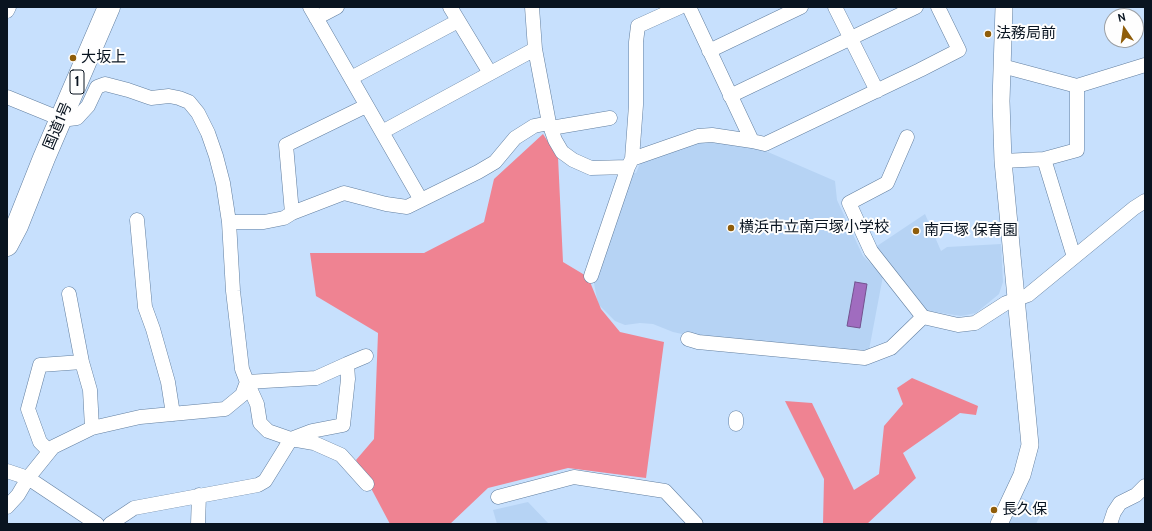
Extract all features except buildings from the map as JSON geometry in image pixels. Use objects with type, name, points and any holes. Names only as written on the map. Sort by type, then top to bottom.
[{"type":"highway","name":"国道1号","points":[[7,245],[17,226],[44,158],[109,7]]},
{"type":"highway","name":"国道1号","points":[[7,221],[44,158]]},
{"type":"street","points":[[7,11],[9,7]]},
{"type":"street","points":[[337,7],[313,13],[421,200]]},
{"type":"street","points":[[450,7],[490,74]]},
{"type":"street","points":[[532,7],[535,49],[550,125],[555,140],[562,152],[573,160],[591,168],[630,163],[698,136],[712,135],[765,144],[959,50],[938,7]]},
{"type":"street","points":[[591,276],[630,163],[636,105],[636,42],[638,26],[680,7]]},
{"type":"street","points":[[689,7],[752,141]]},
{"type":"street","points":[[709,51],[801,7]]},
{"type":"street","points":[[835,7],[877,91]]},
{"type":"street","points":[[730,96],[916,7]]},
{"type":"street","points":[[999,524],[1022,475],[1030,445],[1003,161],[1001,101],[1004,7]]},
{"type":"street","points":[[351,78],[458,21]]},
{"type":"street","points":[[382,132],[535,49]]},
{"type":"street","points":[[1002,66],[1077,86],[1145,64]]},
{"type":"street","points":[[7,97],[69,120],[77,118],[88,106],[97,87],[105,84],[152,98],[169,96],[189,102],[198,113],[208,133],[223,183],[229,222],[234,299],[242,369],[257,404],[260,423],[268,431],[291,439],[314,443],[341,455],[367,484]]},
{"type":"street","points":[[1003,161],[1044,159],[1078,150],[1077,86]]},
{"type":"street","points":[[292,213],[286,145],[366,106]]},
{"type":"street","points":[[229,222],[264,222],[284,218],[292,213],[344,193],[386,204],[407,207],[455,184],[495,162],[515,138],[534,126],[610,118]]},
{"type":"street","points":[[907,137],[887,183],[849,203],[871,251],[923,317],[958,324],[975,323],[1006,303],[1028,296],[1134,208],[1145,201]]},
{"type":"street","points":[[1044,159],[1074,257]]},
{"type":"street","points":[[137,220],[145,307],[154,329],[168,382],[173,414]]},
{"type":"street","points":[[69,294],[82,362],[90,390],[92,428]]},
{"type":"street","points":[[688,339],[698,342],[865,358],[891,348],[923,317]]},
{"type":"street","points":[[247,382],[316,378],[366,356]]},
{"type":"street","points":[[49,451],[40,442],[28,409],[40,365],[82,362]]},
{"type":"street","points":[[110,524],[134,508],[258,485],[265,481],[291,439],[312,431],[343,425],[348,379],[348,364]]},
{"type":"street","points":[[7,507],[18,495],[28,478],[53,447],[92,428],[140,418],[225,409],[242,395],[247,382]]},
{"type":"street","points":[[7,471],[28,478],[97,524]]},
{"type":"street","points":[[498,497],[574,477],[664,491],[696,524]]},
{"type":"street","points":[[1110,524],[1114,512],[1120,502],[1136,495],[1145,486]]},
{"type":"street","points":[[198,524],[199,495]]},
{"type":"shaded area","points":[[543,134],[558,157],[563,262],[588,277],[601,309],[620,332],[664,342],[646,478],[568,468],[488,488],[450,524],[390,524],[356,460],[374,439],[378,333],[316,296],[310,253],[424,253],[484,222],[494,179]]},
{"type":"shaded area","name":"横浜市立南戸塚小学校","points":[[703,138],[761,149],[835,181],[837,200],[863,256],[883,276],[869,350],[864,352],[705,339],[673,332],[653,324],[640,323],[625,325],[615,321],[598,304],[593,278],[630,172],[636,173],[642,159]]},
{"type":"shaded area","points":[[925,214],[941,251],[947,247],[1001,244],[1003,282],[999,294],[976,313],[961,316],[922,310],[874,248]]},
{"type":"shaded area","points":[[855,282],[867,284],[860,328],[847,326]]},
{"type":"shaded area","points":[[912,378],[978,406],[976,415],[960,413],[903,453],[916,478],[867,524],[823,524],[824,479],[785,401],[812,403],[854,490],[879,474],[884,426],[903,404],[897,388]]},
{"type":"shaded area","points":[[1020,497],[1044,508],[1036,524],[1008,524]]},
{"type":"shaded area","points":[[528,502],[549,524],[497,524],[493,510]]},
{"type":"place","name":"法務局前","points":[[988,34]]},
{"type":"place","name":"大坂上","points":[[73,58]]},
{"type":"place","name":"横浜市立南戸塚小学校","points":[[731,228]]},
{"type":"place","name":"南戸塚 保育園","points":[[916,231]]},
{"type":"place","name":"長久保","points":[[994,510]]}]
